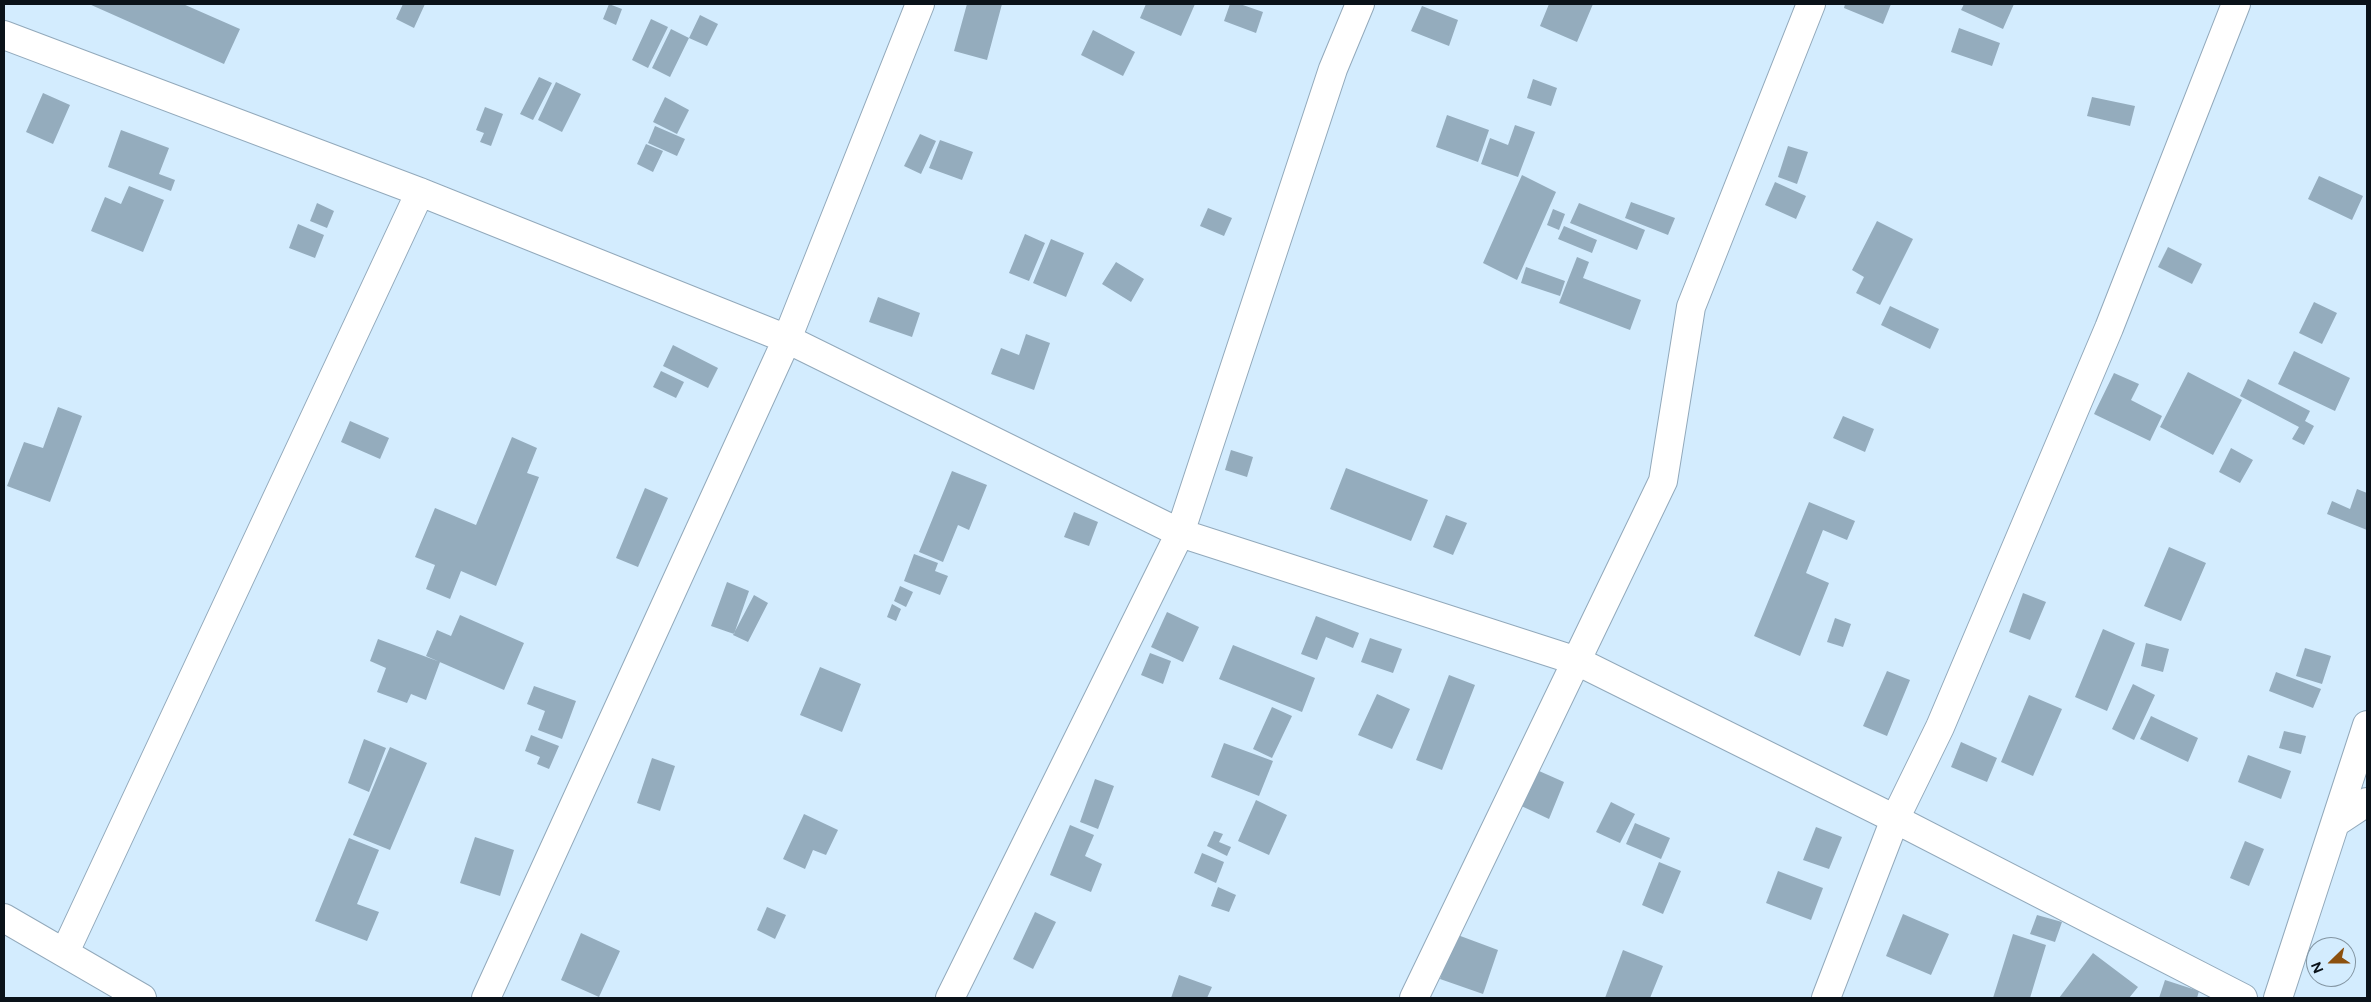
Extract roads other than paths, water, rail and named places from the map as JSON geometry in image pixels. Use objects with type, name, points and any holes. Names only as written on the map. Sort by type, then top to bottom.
[{"type":"street","points":[[486,998],[787,339],[920,4]]},
{"type":"street","points":[[950,998],[1180,533],[1333,69],[1360,4]]},
{"type":"street","points":[[1414,998],[1664,481],[1691,307],[1811,4]]},
{"type":"street","points":[[1826,998],[1895,819],[1940,727],[2109,328],[2236,4]]},
{"type":"street","points":[[4,35],[420,192],[787,339],[1180,533],[1577,661],[1895,819],[2243,998]]},
{"type":"street","points":[[65,952],[420,192]]},
{"type":"street","points":[[2278,998],[2367,725]]},
{"type":"street","points":[[2335,823],[2367,802]]},
{"type":"street","points":[[4,918],[142,998]]}]
